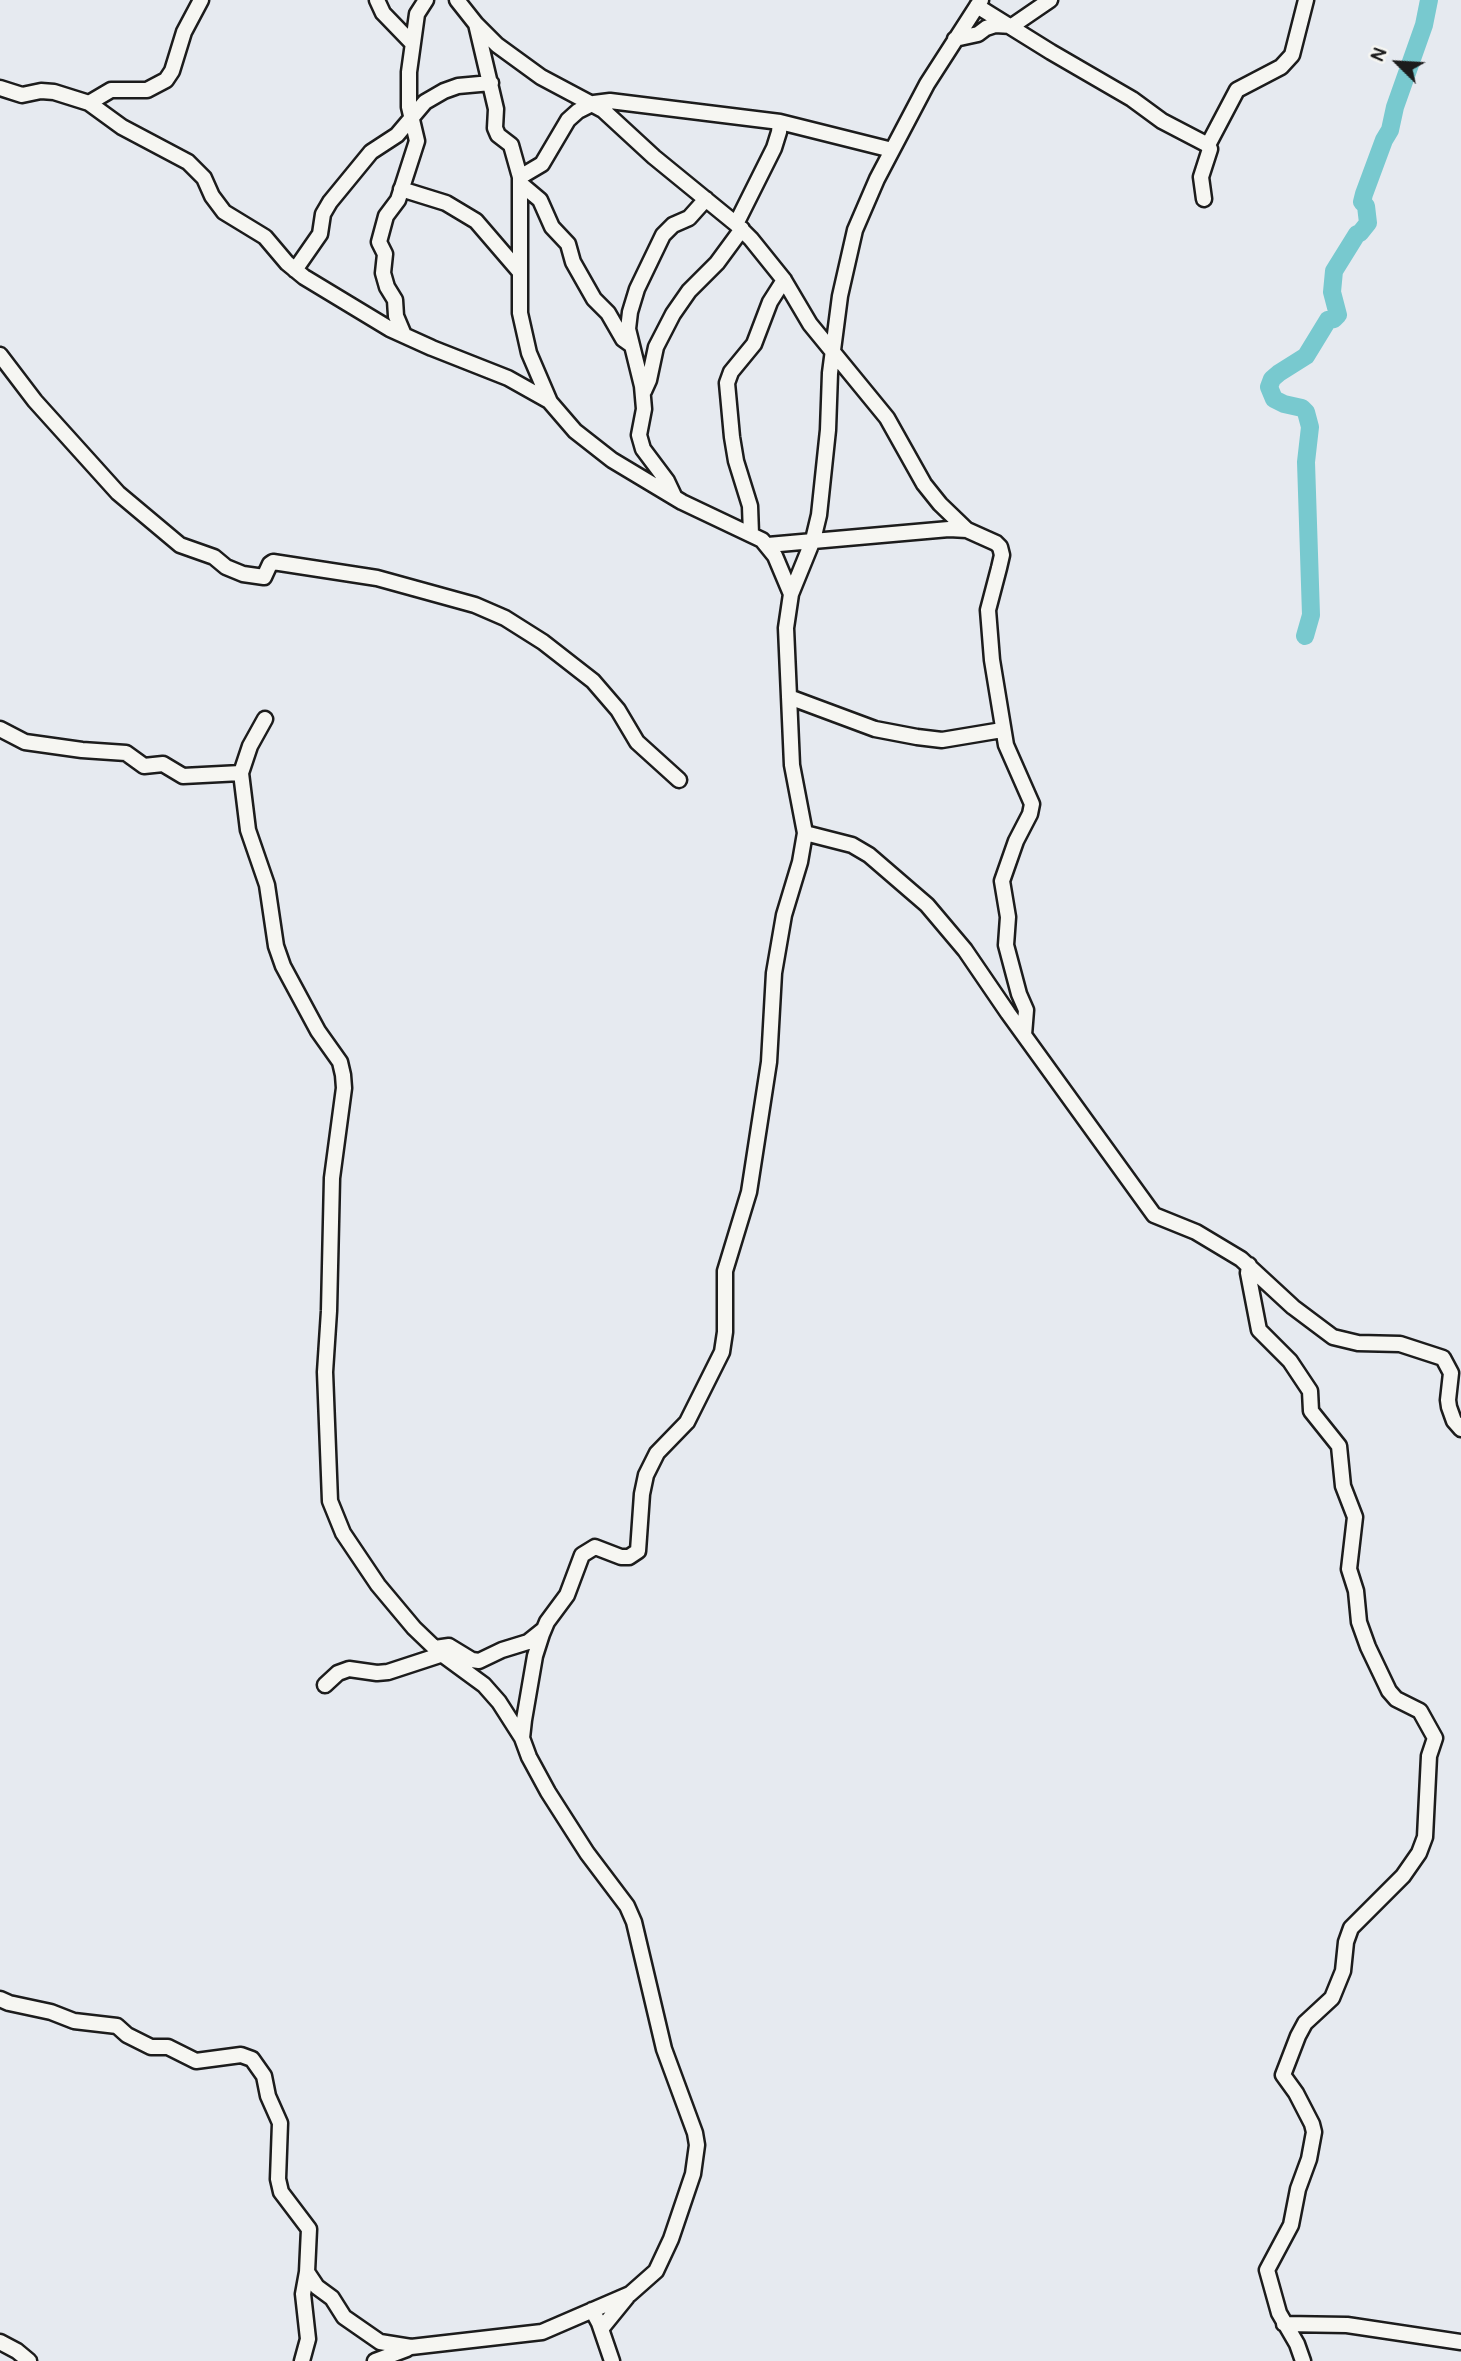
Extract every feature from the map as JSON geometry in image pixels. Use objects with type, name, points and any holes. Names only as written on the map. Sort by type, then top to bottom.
[{"type":"street","points":[[89,103],[111,90],[136,92],[147,90],[166,80],[172,71],[184,32],[201,0]]},
{"type":"street","points":[[377,0],[383,13],[412,43]]},
{"type":"street","points":[[404,335],[396,316],[394,300],[387,287],[382,268],[385,254],[379,242],[386,216],[395,204],[417,141],[411,119],[409,85],[417,14],[426,0]]},
{"type":"street","points":[[457,0],[476,24],[498,45],[541,77],[594,103],[739,226],[784,280],[810,324],[887,418],[925,484],[940,504],[967,530],[996,543],[1001,550],[988,610],[992,660],[1006,745],[1032,804],[1013,849],[1002,885],[1008,917],[1006,945],[1026,1010],[1024,1035]]},
{"type":"street","points":[[955,39],[978,34],[995,25],[1012,26],[1050,0]]},
{"type":"street","points":[[1204,199],[1201,177],[1210,149],[1208,145],[1237,90],[1280,68],[1292,55],[1306,0]]},
{"type":"street","points":[[522,1738],[535,1656],[544,1630],[567,1595],[582,1555],[595,1547],[621,1557],[629,1557],[638,1552],[646,1475],[657,1452],[687,1423],[722,1352],[725,1271],[749,1192],[769,1062],[774,972],[784,915],[800,862],[805,833],[792,765],[786,628],[791,594],[813,540],[822,496],[833,350],[840,296],[855,230],[922,93],[979,3],[1051,52],[1132,99],[1162,121],[1208,145]]},
{"type":"street","points":[[476,24],[496,109],[495,128],[498,135],[511,145],[521,181],[519,271],[523,332],[550,402],[561,417],[590,444],[675,498],[751,534],[768,545],[791,594]]},
{"type":"street","points":[[295,270],[320,234],[323,214],[330,202],[371,152],[397,135],[425,102],[444,91],[458,86],[491,83]]},
{"type":"street","points":[[0,88],[22,95],[41,91],[54,92],[89,103],[122,127],[188,162],[204,178],[212,196],[224,212],[265,237],[295,270],[349,305],[404,335],[508,378],[550,402]]},
{"type":"street","points":[[521,181],[542,164],[568,120],[594,103],[620,101],[780,122],[829,132],[892,150]]},
{"type":"street","points":[[643,393],[649,380],[656,347],[673,314],[689,291],[718,264],[739,226],[774,148],[780,122]]},
{"type":"street","points":[[521,181],[536,194],[552,227],[568,244],[573,262],[594,299],[608,313],[622,339],[630,344]]},
{"type":"street","points":[[401,188],[446,203],[476,221],[519,271]]},
{"type":"street","points":[[675,498],[667,481],[643,449],[639,435],[644,410],[643,393],[628,329],[630,312],[655,247],[667,230],[689,218],[706,199]]},
{"type":"street","points":[[751,534],[750,506],[736,461],[727,383],[731,372],[754,344],[770,302],[784,280]]},
{"type":"street","points":[[0,355],[35,401],[118,493],[180,545],[214,557],[243,574],[264,576],[273,562],[377,578],[475,605],[505,618],[551,648],[593,681],[618,710],[637,742],[679,780]]},
{"type":"street","points":[[768,545],[949,529],[967,530]]},
{"type":"street","points":[[789,696],[875,729],[917,737],[942,740],[1002,730]]},
{"type":"street","points":[[265,719],[255,735],[241,773],[248,830],[267,885],[280,958],[314,1023],[340,1062],[343,1074],[344,1088],[332,1178],[326,1372],[330,1501],[343,1533],[362,1563],[414,1628],[484,1685],[503,1708],[522,1738],[548,1792],[587,1853],[627,1906],[634,1922],[664,2049],[695,2133],[696,2161],[671,2239],[656,2271],[630,2294],[601,2329]]},
{"type":"street","points":[[0,729],[24,742],[126,753],[144,765],[163,764],[183,776],[241,773]]},
{"type":"street","points":[[805,833],[852,845],[869,855],[913,891],[965,950],[1154,1215],[1196,1232],[1249,1265],[1293,1307],[1333,1337],[1358,1343],[1400,1345],[1443,1358],[1451,1373],[1449,1407],[1454,1421],[1461,1429]]},
{"type":"street","points":[[1249,1265],[1248,1273],[1259,1329],[1290,1361],[1310,1391],[1311,1411],[1339,1446],[1343,1486],[1355,1517],[1350,1576],[1356,1591],[1359,1622],[1375,1665],[1389,1691],[1396,1699],[1420,1711],[1435,1738],[1429,1756],[1425,1837],[1419,1853],[1403,1876],[1351,1928],[1346,1942],[1343,1971],[1332,1998],[1305,2023],[1283,2075],[1296,2093],[1314,2132],[1291,2225],[1267,2270],[1284,2324],[1297,2344],[1303,2361]]},
{"type":"street","points":[[325,1685],[338,1673],[349,1669],[377,1674],[388,1672],[449,1646],[478,1661],[528,1642],[544,1630]]},
{"type":"street","points":[[0,1999],[74,2021],[117,2026],[127,2035],[151,2047],[168,2047],[196,2061],[241,2055],[253,2059],[264,2076],[268,2096],[280,2123],[278,2179],[281,2192],[309,2228],[303,2294],[308,2339],[302,2361]]},
{"type":"street","points":[[307,2272],[317,2287],[332,2298],[344,2317],[372,2338],[390,2345],[411,2347],[542,2332],[630,2294]]},
{"type":"street","points":[[592,2310],[612,2361]]},
{"type":"street","points":[[1284,2324],[1347,2325],[1461,2342]]},
{"type":"street","points":[[0,2342],[29,2361]]},
{"type":"street","points":[[375,2361],[411,2347]]},
{"type":"waterway","points":[[1305,636],[1311,615],[1306,462],[1310,427],[1306,412],[1302,408],[1274,399],[1269,387],[1272,379],[1279,373],[1306,356],[1328,320],[1338,315],[1332,292],[1334,271],[1357,234],[1368,223],[1366,206],[1362,202],[1364,194],[1390,130],[1395,107],[1424,25],[1429,0]]}]
